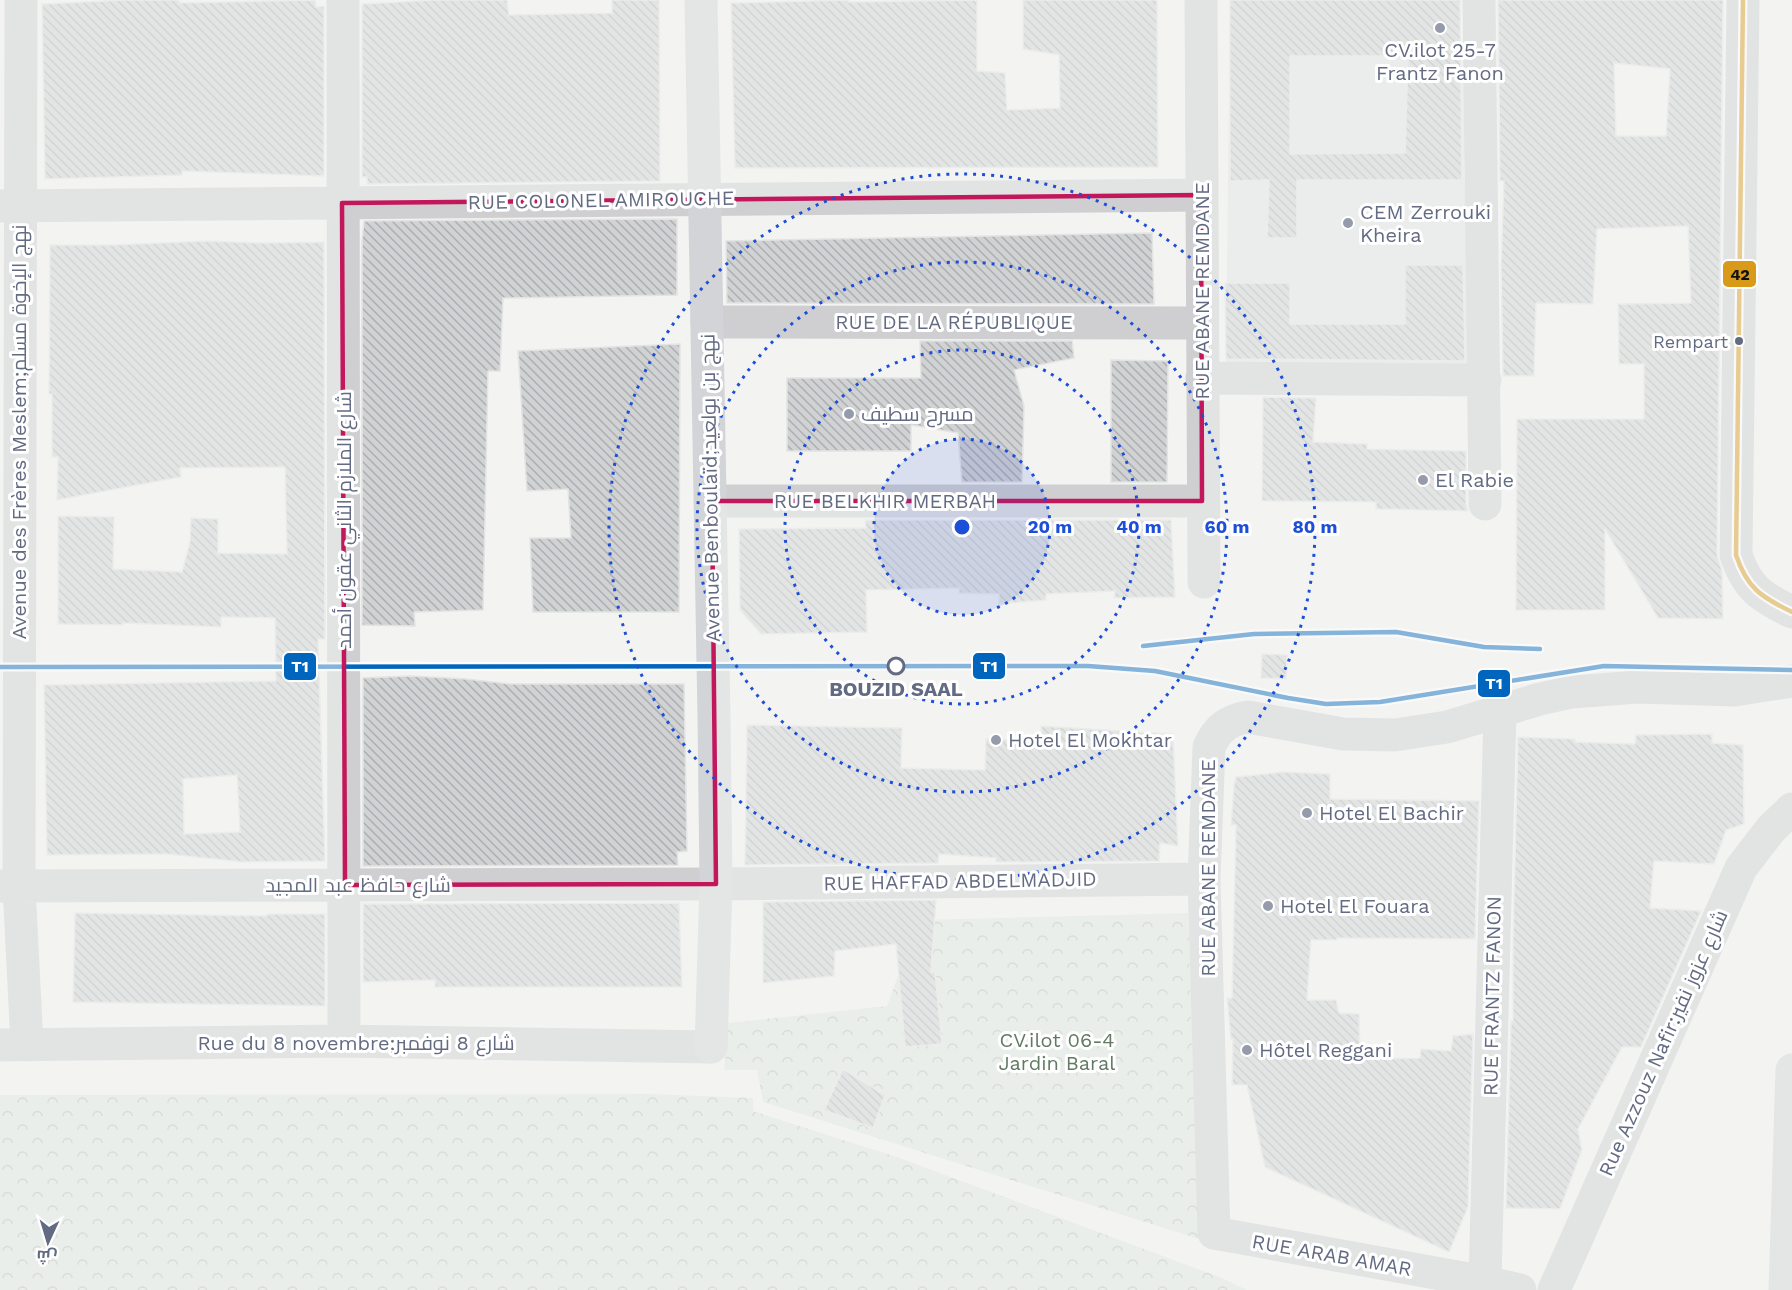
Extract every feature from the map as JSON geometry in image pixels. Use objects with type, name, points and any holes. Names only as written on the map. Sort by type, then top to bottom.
[{"type":"street","name":"Avenue des Frères Meslem;نهج الإخوة مسلم","points":[[13,1045],[10,886],[10,206],[21,0]]},
{"type":"street","name":"شارع الملازم الثاني عقون أحمد","points":[[342,0],[344,1041]]},
{"type":"street","name":"Avenue Benboulaïd;نهج بن بولعيد","points":[[700,0],[712,501],[716,884],[711,1047]]},
{"type":"street","name":"RUE ABANE REMDANE","points":[[1201,0],[1204,582]]},
{"type":"street","points":[[1479,0],[1485,504]]},
{"type":"street","points":[[1743,0],[1736,555],[1742,573],[1751,587],[1766,600],[1792,612]]},
{"type":"street","name":"RUE COLONEL AMIROUCHE","points":[[10,206],[1201,195]]},
{"type":"street","name":"RUE DE LA RÉPUBLIQUE","points":[[707,322],[1201,323]]},
{"type":"street","points":[[1202,378],[1485,380]]},
{"type":"street","name":"RUE BELKHIR MERBAH","points":[[712,501],[1203,501]]},
{"type":"street","name":"RUE ABANE REMDANE","points":[[1214,1233],[1203,879],[1209,747],[1214,735],[1223,726],[1235,719],[1248,717],[1343,734],[1395,735],[1447,727],[1540,699],[1572,692],[1638,687],[1735,690],[1792,681]]},
{"type":"street","name":"RUE FRANTZ FANON","points":[[1485,1282],[1500,711]]},
{"type":"street","name":"Rue Azzouz Nafir;شارع عزوز نفير","points":[[1554,1290],[1741,868],[1771,830],[1792,809]]},
{"type":"street","name":"RUE HAFFAD ABDELMADJID","points":[[716,884],[1203,879]]},
{"type":"street","name":"شارع حافظ عبد المجيد","points":[[10,886],[716,884]]},
{"type":"street","name":"Rue du 8 novembre;شارع 8 نوفمبر","points":[[13,1045],[344,1041],[711,1047]]},
{"type":"street","points":[[1785,1290],[1792,1070]]},
{"type":"street","name":"RUE ARAB AMAR","points":[[1214,1233],[1520,1290]]},
{"type":"highlighted area","points":[[1201,195],[1202,501],[712,501],[716,884],[345,885],[342,203]]},
{"type":"shaded area","name":"CEM Zerrouki Kheira","points":[[1230,0],[1412,0],[1411,77],[1467,79],[1464,180],[1475,265],[1474,365],[1226,365]]},
{"type":"green space","name":"CV.ilot 06-4 Jardin Baral","points":[[1188,913],[1199,1239],[763,1102],[757,1070],[724,1070],[728,1023],[887,1006],[918,920]]},
{"type":"green space","points":[[652,1094],[753,1098],[753,1111],[897,1157],[1222,1278],[1247,1290],[0,1290],[0,1095]]},
{"type":"building","points":[[179,0],[179,3],[315,0],[316,7],[324,6],[324,176],[182,171],[182,175],[45,179],[42,4]]},
{"type":"building","points":[[434,0],[507,0],[509,15],[612,13],[612,0],[659,0],[660,181],[367,184],[367,177],[362,177],[362,4]]},
{"type":"building","points":[[848,0],[848,2],[977,0],[977,71],[1005,73],[1007,110],[1060,108],[1059,55],[1023,49],[1023,0],[1157,0],[1158,167],[735,168],[731,3]]},
{"type":"building","points":[[1230,0],[1460,0],[1462,180],[1297,180],[1297,238],[1267,238],[1269,180],[1230,181]],"holes":[[[1290,56],[1408,56],[1405,153],[1290,154]]]},
{"type":"building","points":[[1498,0],[1723,0],[1717,555],[1722,571],[1723,619],[1658,618],[1605,529],[1605,610],[1516,610],[1517,419],[1644,419],[1644,364],[1619,364],[1618,304],[1691,303],[1688,226],[1597,229],[1593,304],[1536,303],[1534,376],[1503,376],[1501,265],[1504,181],[1500,181]],"holes":[[[1614,63],[1670,69],[1666,136],[1616,136]]]},
{"type":"building","points":[[677,219],[677,295],[503,298],[500,371],[488,371],[483,610],[414,612],[415,626],[362,625],[362,241],[364,221]]},
{"type":"building","points":[[1152,233],[1154,304],[727,303],[726,241]]},
{"type":"building","points":[[206,241],[324,242],[325,639],[318,639],[325,861],[242,862],[167,854],[47,855],[44,685],[276,681],[275,618],[221,617],[221,627],[123,623],[123,625],[58,624],[58,516],[114,517],[113,569],[182,572],[190,542],[191,518],[218,519],[218,553],[287,554],[285,467],[180,468],[181,477],[57,500],[58,457],[52,457],[52,394],[49,394],[50,245]],"holes":[[[237,775],[240,832],[184,834],[183,779]]]},
{"type":"building","points":[[1405,265],[1463,265],[1465,361],[1226,359],[1225,283],[1290,283],[1290,324],[1405,324]]},
{"type":"building","points":[[920,341],[1072,341],[1074,358],[1014,370],[1024,406],[1022,482],[962,482],[958,433],[911,425],[911,451],[787,451],[787,378],[921,378]]},
{"type":"building","points":[[680,344],[679,612],[533,612],[530,538],[571,538],[568,489],[527,491],[518,351]]},
{"type":"building","points":[[1111,360],[1168,361],[1167,482],[1111,482]]},
{"type":"building","points":[[1263,397],[1316,398],[1313,442],[1367,444],[1367,449],[1466,451],[1468,511],[1376,509],[1376,502],[1262,501]]},
{"type":"building","points":[[865,520],[1171,520],[1175,597],[1114,598],[1115,591],[1046,594],[1046,600],[999,604],[999,594],[959,593],[959,588],[866,590],[867,632],[761,634],[740,610],[739,529],[866,528]]},
{"type":"building","points":[[1262,654],[1287,655],[1286,679],[1261,678]]},
{"type":"building","points":[[410,676],[511,684],[684,684],[687,851],[677,852],[678,865],[363,866],[363,678]]},
{"type":"building","points":[[747,725],[902,728],[901,768],[985,770],[986,739],[1042,741],[1041,726],[1173,734],[1178,846],[1160,843],[1159,861],[996,862],[996,858],[939,854],[938,863],[745,865]]},
{"type":"building","points":[[1712,734],[1712,743],[1743,745],[1744,824],[1726,830],[1714,864],[1654,861],[1650,908],[1701,911],[1641,1047],[1622,1047],[1578,1129],[1582,1150],[1560,1209],[1506,1208],[1511,1021],[1513,1021],[1518,737],[1635,744],[1636,735]]},
{"type":"building","points":[[1283,772],[1330,774],[1330,799],[1479,801],[1475,939],[1337,938],[1337,940],[1311,940],[1307,1000],[1336,1000],[1339,1013],[1359,1014],[1360,1059],[1420,1058],[1421,1049],[1451,1051],[1453,1036],[1473,1034],[1468,1207],[1449,1252],[1265,1167],[1247,1085],[1232,1085],[1233,1039],[1231,1039],[1227,998],[1232,998],[1236,825],[1231,825],[1234,785],[1236,777]]},
{"type":"building","points":[[936,900],[931,972],[935,972],[942,1044],[905,1047],[896,944],[835,951],[834,976],[763,983],[763,902]]},
{"type":"building","points":[[679,903],[682,987],[435,987],[435,980],[363,982],[363,904]]},
{"type":"building","points":[[75,913],[267,916],[267,914],[325,914],[325,1006],[73,1002]]},
{"type":"building","points":[[843,1069],[885,1095],[873,1128],[824,1110]]},
{"type":"transit line","name":"42","points":[[1743,0],[1736,555],[1750,584],[1764,596],[1792,612]]},
{"type":"transit line","name":"T1","points":[[1143,646],[1254,634],[1396,632],[1484,647],[1540,649]]},
{"type":"transit line","name":"T1","points":[[0,667],[1088,666],[1155,671],[1326,704],[1380,702],[1604,666],[1792,670]]},
{"type":"place","name":"CV.ilot 25-7 Frantz Fanon","points":[[1440,28]]},
{"type":"place","name":"CEM Zerrouki Kheira","points":[[1348,223]]},
{"type":"place","name":"Rempart","points":[[1739,341]]},
{"type":"place","name":"مسرح سطيف","points":[[849,414]]},
{"type":"place","name":"El Rabie","points":[[1423,480]]},
{"type":"place","name":"BOUZID SAAL","points":[[896,666]]},
{"type":"place","name":"Hotel El Mokhtar","points":[[996,740]]},
{"type":"place","name":"Hotel El Bachir","points":[[1307,813]]},
{"type":"place","name":"Hotel El Fouara","points":[[1268,906]]},
{"type":"place","name":"Hôtel Reggani","points":[[1247,1050]]}]
